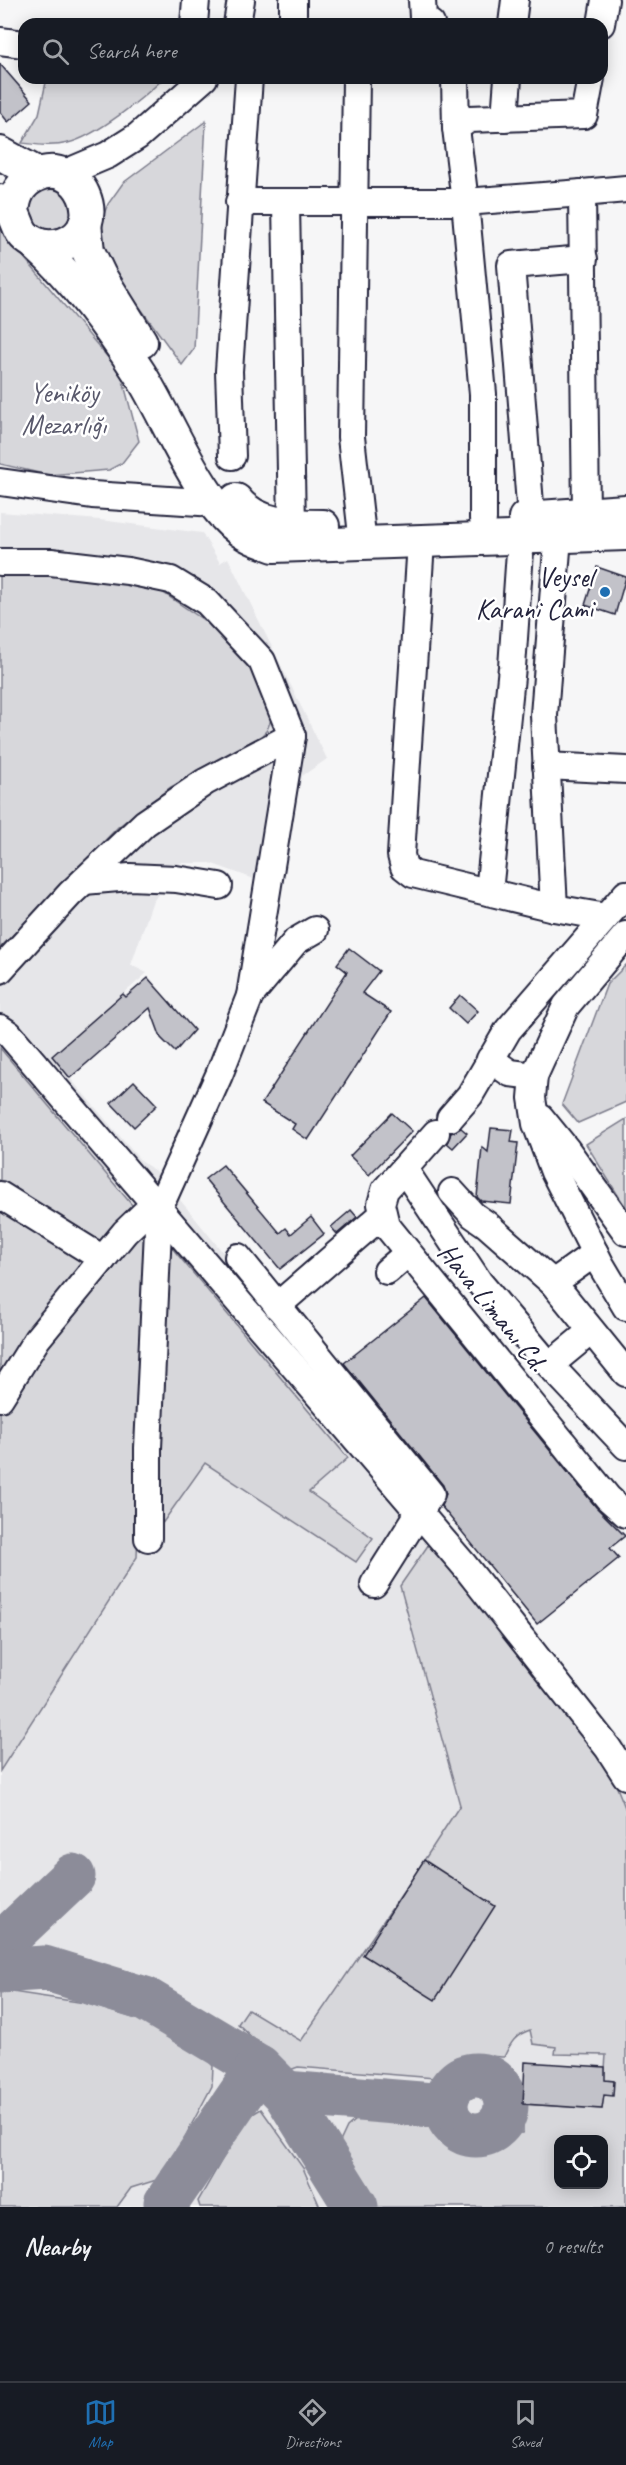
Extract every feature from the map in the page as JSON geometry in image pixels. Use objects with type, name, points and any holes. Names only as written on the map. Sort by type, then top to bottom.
[{"type":"main road","points":[[0,153],[61,179],[87,200],[88,212],[85,224],[88,250],[100,276],[159,371],[207,461],[241,507],[267,521],[292,526],[361,526],[483,519],[526,527],[558,537],[626,534]]},
{"type":"main road","points":[[61,179],[27,180],[14,201],[7,207],[20,230],[69,276],[105,323],[140,375],[214,503],[239,530],[255,540],[274,546],[422,542],[526,527],[586,513],[626,511]]},
{"type":"main road","points":[[34,243],[57,246],[69,242],[85,224]]},
{"type":"street","points":[[194,18],[196,0]]},
{"type":"street","points":[[238,18],[241,0]]},
{"type":"street","points":[[293,0],[293,18]]},
{"type":"street","points":[[422,0],[423,18]]},
{"type":"street","points":[[513,18],[515,0]]},
{"type":"street","points":[[602,18],[605,0]]},
{"type":"street","points":[[0,41],[18,43]]},
{"type":"street","points":[[61,179],[108,155],[138,136],[197,84]]},
{"type":"street","points":[[232,456],[229,371],[249,84]]},
{"type":"street","points":[[356,84],[351,437],[361,526]]},
{"type":"street","points":[[455,84],[456,128],[483,394],[483,519]]},
{"type":"street","points":[[505,118],[508,84]]},
{"type":"street","points":[[456,128],[469,119],[584,115],[590,84]]},
{"type":"street","points":[[239,202],[286,204],[465,202],[626,189]]},
{"type":"street","points":[[582,193],[586,513]]},
{"type":"street","points":[[286,204],[292,526]]},
{"type":"street","points":[[489,892],[526,527],[511,265],[584,259]]},
{"type":"street","points":[[0,482],[92,495],[214,503]]},
{"type":"street","points":[[554,908],[544,715],[558,537]]},
{"type":"street","points":[[422,542],[401,855],[404,867],[413,874],[554,908],[606,917]]},
{"type":"street","points":[[0,562],[51,562],[128,571],[171,580],[207,602],[262,661],[292,736],[250,996],[219,1075],[159,1208],[148,1448],[148,1538]]},
{"type":"street","points":[[0,970],[84,881],[145,823],[205,782],[292,736]]},
{"type":"street","points":[[546,766],[626,770]]},
{"type":"street","points":[[84,881],[130,877],[176,879],[219,886]]},
{"type":"street","points":[[277,1306],[382,1215],[381,1204],[385,1190],[470,1095],[508,1030],[626,894]]},
{"type":"street","points":[[250,996],[296,941],[315,930]]},
{"type":"street","points":[[626,934],[566,1006],[534,1076],[532,1098],[536,1124],[554,1172],[595,1253],[626,1307]]},
{"type":"street","points":[[0,1028],[9,1034],[464,1565],[608,1748],[626,1776]]},
{"type":"street","points":[[490,1059],[510,1072],[534,1076]]},
{"type":"street","points":[[533,1109],[567,1150],[626,1232]]},
{"type":"street","points":[[404,1169],[479,1282],[546,1360],[626,1446]]},
{"type":"street","points":[[452,1192],[473,1215],[553,1283],[626,1373]]},
{"type":"street","points":[[0,1196],[103,1259]]},
{"type":"street","points":[[0,1398],[37,1339],[125,1232],[146,1212],[159,1208]]},
{"type":"street","name":"Hava Limanı Cd.","points":[[382,1215],[386,1225],[608,1498],[626,1514]]},
{"type":"street","points":[[387,1270],[408,1252]]},
{"type":"street","points":[[553,1283],[595,1253]]},
{"type":"street","points":[[238,1257],[430,1494],[374,1584]]},
{"type":"street","points":[[511,1379],[591,1331]]},
{"type":"shaded area","points":[[0,512],[100,520],[202,533],[220,563],[228,558],[327,759],[302,776],[276,887],[210,863],[180,863],[152,903],[131,965],[147,973],[52,1057],[141,1161],[158,1173],[626,1745],[626,2207],[0,2207]]},
{"type":"green space","points":[[46,84],[157,84],[106,125],[68,143],[40,145],[22,143],[39,114]]},
{"type":"green space","points":[[206,121],[194,349],[182,365],[106,261],[100,223],[108,204],[123,183]]},
{"type":"green space","points":[[51,181],[76,200],[69,223],[45,230],[34,224],[28,210],[27,200]]},
{"type":"green space","name":"Yeniköy Mezarlığı","points":[[0,229],[121,373],[139,441],[122,463],[109,470],[48,475],[0,464]]},
{"type":"green space","points":[[0,571],[53,571],[150,584],[208,623],[254,667],[274,712],[267,730],[250,748],[171,787],[118,827],[0,948]]},
{"type":"green space","points":[[626,965],[626,1102],[578,1123],[562,1104],[607,984]]},
{"type":"green space","points":[[0,1048],[148,1224],[137,1557],[0,1771]]},
{"type":"green space","points":[[626,1119],[626,1208],[586,1144]]},
{"type":"green space","points":[[167,1242],[348,1458],[309,1492],[373,1538],[356,1562],[205,1463],[159,1528]]},
{"type":"green space","points":[[431,1541],[574,1721],[612,1775],[626,1810],[626,2207],[373,2207],[353,2162],[340,2142],[347,2127],[355,2120],[432,2123],[449,2139],[462,2145],[478,2146],[508,2135],[523,2133],[523,2104],[602,2109],[606,2055],[555,2054],[556,2047],[533,2044],[530,2030],[514,2040],[504,2057],[474,2056],[457,2059],[435,2078],[298,2067],[287,2071],[238,2024],[248,2009],[301,2041],[460,1805],[400,1586]]},
{"type":"green space","points":[[0,1992],[85,2003],[140,2020],[201,2053],[213,2066],[212,2086],[163,2178],[131,2188],[117,2207],[0,2207]]},
{"type":"green space","points":[[261,2109],[303,2168],[320,2207],[200,2207],[198,2201],[246,2118]]},
{"type":"building","points":[[0,64],[32,101],[8,122],[0,112]]},
{"type":"building","name":"Veysel Karani Cami","points":[[597,567],[626,577],[615,615],[585,605]]},
{"type":"building","points":[[349,948],[379,971],[362,993],[391,1012],[308,1140],[292,1129],[295,1124],[262,1103],[347,972],[337,964]]},
{"type":"building","points":[[148,978],[194,1030],[175,1052],[161,1038],[150,1008],[70,1078],[52,1056],[123,994],[126,997]]},
{"type":"building","points":[[460,995],[478,1011],[466,1024],[449,1008]]},
{"type":"building","points":[[134,1081],[157,1105],[134,1127],[111,1103]]},
{"type":"building","points":[[392,1113],[412,1131],[369,1175],[350,1156]]},
{"type":"building","points":[[461,1128],[467,1133],[453,1148],[447,1143],[451,1133]]},
{"type":"building","points":[[491,1128],[513,1130],[511,1142],[518,1143],[511,1204],[481,1201],[477,1197],[482,1147],[488,1152]]},
{"type":"building","points":[[223,1165],[280,1233],[286,1228],[291,1234],[311,1217],[324,1234],[280,1269],[205,1179]]},
{"type":"building","points":[[351,1210],[357,1217],[337,1234],[331,1227]]},
{"type":"building","points":[[426,1298],[596,1507],[625,1536],[610,1548],[619,1558],[537,1624],[441,1506],[446,1494],[443,1485],[344,1363]]},
{"type":"building","points":[[424,1860],[495,1906],[435,2000],[363,1955]]},
{"type":"building","points":[[525,2062],[605,2067],[605,2080],[614,2081],[613,2096],[604,2095],[602,2109],[523,2104]]},
{"type":"taxiway","points":[[0,1945],[73,1876]]},
{"type":"taxiway","points":[[0,1971],[44,1968],[145,1999],[259,2067],[285,2093],[356,2207]]},
{"type":"taxiway","points":[[166,2203],[259,2067]]},
{"type":"taxiway","points":[[470,2075],[482,2075],[493,2080],[501,2088],[506,2105],[504,2117],[493,2130],[482,2135],[470,2135],[459,2130],[451,2122],[446,2111],[446,2099],[451,2088],[459,2080],[470,2075]]},
{"type":"taxiway","points":[[285,2093],[445,2106]]},
{"type":"place","name":"Veysel Karani Cami","points":[[605,592]]}]
